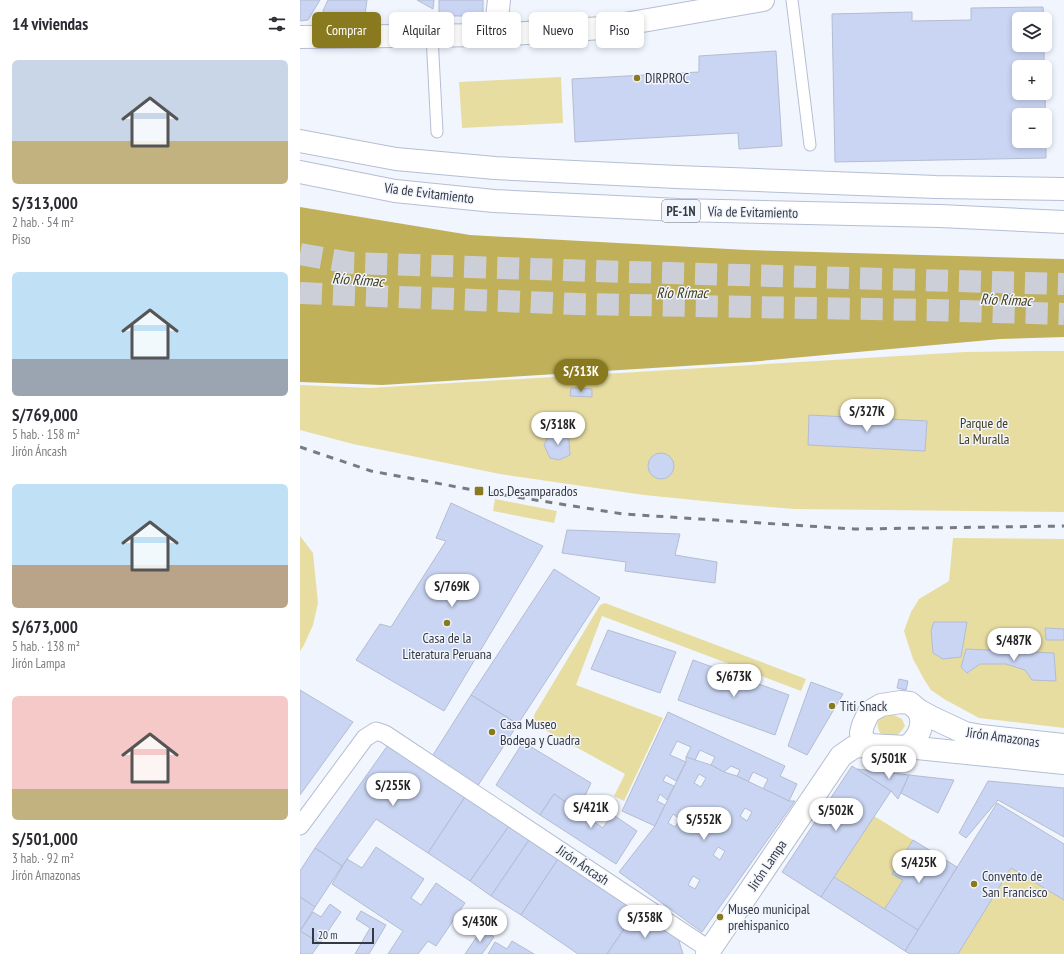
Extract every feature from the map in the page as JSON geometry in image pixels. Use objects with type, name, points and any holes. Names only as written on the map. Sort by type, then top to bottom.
[{"type":"main road","points":[[497,12],[498,0]]},
{"type":"main road","points":[[521,33],[602,28],[764,0]]},
{"type":"main road","points":[[300,37],[389,36]]},
{"type":"main road","points":[[300,141],[396,159],[495,168],[904,185],[1064,189]]},
{"type":"main road","name":"Vía de Evitamiento","points":[[300,172],[395,191],[494,201],[679,210],[940,216],[1064,222]]},
{"type":"main road","name":"Jirón Amazonas","points":[[868,745],[861,733],[869,712],[881,705],[901,702],[910,703],[918,710],[966,733],[1064,745]]},
{"type":"main road","points":[[907,747],[914,742],[922,726],[921,716],[918,710]]},
{"type":"main road","name":"Jirón Amazonas","points":[[840,756],[854,747],[868,745],[907,747],[1064,763]]},
{"type":"main road","name":"Jirón Lampa","points":[[708,952],[840,756]]},
{"type":"street","name":"Jirón Áncash","points":[[300,826],[365,738],[376,731],[386,734],[708,952]]},
{"type":"lane","points":[[792,0],[810,145]]},
{"type":"lane","points":[[433,48],[437,132]]},
{"type":"green space","points":[[561,77],[563,123],[462,128],[459,82]]},
{"type":"green space","name":"Parque de La Muralla","points":[[1064,351],[1064,512],[794,509],[644,495],[500,474],[353,444],[300,430],[300,385],[370,388],[965,352]]},
{"type":"green space","points":[[495,499],[557,511],[554,523],[493,511]]},
{"type":"green space","points":[[300,536],[313,553],[318,603],[313,625],[300,651]]},
{"type":"green space","points":[[953,538],[1064,539],[1064,728],[979,718],[944,699],[931,690],[925,681],[913,659],[904,631],[911,612],[919,599],[949,581]]},
{"type":"green space","points":[[605,603],[806,679],[801,691],[602,616],[576,685],[663,718],[624,801],[614,796],[625,774],[534,724],[534,715],[600,605]]},
{"type":"green space","points":[[890,713],[902,719],[905,726],[896,736],[883,737],[879,732],[879,719],[880,716]]},
{"type":"green space","points":[[874,816],[913,840],[892,874],[903,880],[884,910],[834,877]]},
{"type":"green space","points":[[1011,868],[1064,900],[1064,954],[958,954]]},
{"type":"water","name":"Río Rímac","points":[[300,207],[470,235],[747,250],[1064,259],[1064,337],[1000,339],[749,362],[382,385],[300,382]]},
{"type":"building","points":[[300,0],[320,0],[308,20],[300,21]]},
{"type":"building","points":[[328,0],[367,0],[365,12],[323,11]]},
{"type":"building","points":[[417,0],[434,0],[433,9]]},
{"type":"building","points":[[439,0],[483,0],[483,12],[462,12],[462,16],[454,16],[454,12],[439,12]]},
{"type":"building","points":[[1043,7],[1043,12],[1012,12],[1012,52],[1044,52],[1044,60],[1012,60],[1012,100],[1045,100],[1045,108],[1012,108],[1012,148],[1046,148],[1046,158],[835,162],[832,14],[912,12],[912,21],[971,20],[971,8]]},
{"type":"building","points":[[776,51],[782,146],[739,149],[738,133],[575,142],[572,79],[699,72],[699,56]]},
{"type":"building","points":[[571,388],[592,389],[592,397],[570,396]]},
{"type":"building","points":[[809,415],[927,421],[925,451],[808,445]]},
{"type":"building","points":[[550,433],[561,433],[569,440],[570,455],[559,460],[550,458],[544,445]]},
{"type":"building","points":[[661,453],[670,457],[674,466],[670,475],[661,479],[652,475],[648,466],[652,457]]},
{"type":"building","points":[[451,503],[543,546],[444,711],[356,660],[380,624],[391,627],[446,541],[436,538]]},
{"type":"building","points":[[567,530],[680,534],[675,555],[717,562],[715,583],[625,571],[626,562],[562,553]]},
{"type":"building","points":[[554,569],[600,598],[518,724],[471,695]]},
{"type":"building","points":[[934,622],[967,622],[961,657],[943,659],[933,653],[931,630]]},
{"type":"building","points":[[1045,628],[1064,629],[1064,640],[1046,640]]},
{"type":"building","points":[[608,630],[676,652],[660,693],[591,669]]},
{"type":"building","points":[[966,649],[1054,653],[1056,681],[1032,680],[1025,670],[1006,664],[980,664],[967,673],[961,667]]},
{"type":"building","points":[[693,660],[789,695],[775,735],[678,700]]},
{"type":"building","points":[[899,679],[908,681],[906,690],[897,688]]},
{"type":"building","points":[[811,682],[843,694],[807,755],[788,746]]},
{"type":"building","points":[[300,690],[353,722],[300,795]]},
{"type":"building","points":[[471,695],[518,724],[477,787],[431,758]]},
{"type":"building","points":[[668,712],[785,766],[780,776],[797,784],[789,801],[763,789],[768,779],[753,772],[748,782],[737,776],[740,770],[731,766],[724,772],[711,765],[715,757],[700,750],[695,760],[686,757],[691,747],[677,741],[670,755],[686,762],[676,781],[666,775],[663,781],[674,786],[667,800],[660,794],[657,801],[665,805],[655,826],[622,811]]},
{"type":"building","points":[[523,742],[591,783],[578,811],[554,794],[540,815],[496,785]]},
{"type":"building","points":[[388,745],[465,797],[428,853],[376,819],[342,866],[315,848]]},
{"type":"building","points":[[686,757],[711,765],[789,801],[795,801],[702,932],[619,872],[655,826],[686,762]],"holes":[[[699,774],[706,778],[701,787],[694,783]],[[745,808],[752,812],[747,821],[740,816]],[[673,814],[680,819],[675,827],[668,823]],[[718,847],[725,851],[720,860],[713,855]],[[693,876],[700,880],[695,889],[688,885]]]},
{"type":"building","points":[[852,766],[891,791],[821,897],[782,872]]},
{"type":"building","points":[[857,769],[909,775],[898,799],[891,791]]},
{"type":"building","points":[[909,775],[954,780],[938,813],[901,793]]},
{"type":"building","points":[[988,781],[1064,788],[1064,837],[998,800],[966,838],[959,833]]},
{"type":"building","points":[[554,794],[603,828],[612,814],[637,831],[616,864],[540,815]]},
{"type":"building","points":[[465,797],[509,826],[470,881],[428,853]]},
{"type":"building","name":"Convento de San Francisco","points":[[997,803],[1064,844],[1064,900],[1011,868],[958,954],[910,954],[905,951]]},
{"type":"building","points":[[509,826],[529,840],[491,896],[470,881]]},
{"type":"building","points":[[529,840],[558,859],[521,915],[491,896]]},
{"type":"building","points":[[913,840],[957,867],[918,930],[884,910],[903,880],[892,874]]},
{"type":"building","points":[[376,847],[424,879],[411,898],[421,905],[436,883],[465,903],[436,946],[428,941],[418,954],[388,954],[403,931],[332,884],[347,859],[362,868]]},
{"type":"building","points":[[315,848],[342,866],[315,907],[300,897],[300,871]]},
{"type":"building","points":[[558,859],[637,910],[607,954],[578,954],[521,915]]},
{"type":"building","points":[[834,877],[918,930],[905,951],[821,897]]},
{"type":"building","points":[[300,897],[315,907],[300,931]]},
{"type":"building","points":[[330,904],[341,912],[320,943],[300,931],[313,912],[321,917]]},
{"type":"building","points":[[637,910],[678,938],[683,954],[607,954]]},
{"type":"building","points":[[361,911],[386,925],[369,954],[355,954],[370,928],[356,919]]},
{"type":"building","points":[[482,929],[494,937],[482,954],[465,954]]},
{"type":"building","points":[[300,931],[320,943],[312,954],[300,954]]},
{"type":"building","points":[[512,941],[534,954],[488,954],[495,942],[507,949]]},
{"type":"tunnel","points":[[300,254],[351,263],[1064,284]]},
{"type":"tunnel","points":[[300,293],[578,304],[929,310],[1064,314]]},
{"type":"railway","points":[[300,447],[371,471],[479,491],[623,514],[854,529],[1064,526]]},
{"type":"place","name":"DIRPROC","points":[[637,78]]},
{"type":"place","name":"Los Desamparados","points":[[479,491]]},
{"type":"place","name":"Casa de la Literatura Peruana","points":[[447,623]]},
{"type":"place","name":"Titi Snack","points":[[832,706]]},
{"type":"place","name":"Casa Museo Bodega y Cuadra","points":[[492,732]]},
{"type":"place","name":"Convento de San Francisco","points":[[974,884]]},
{"type":"place","name":"Museo municipal prehispanico","points":[[720,917]]}]
